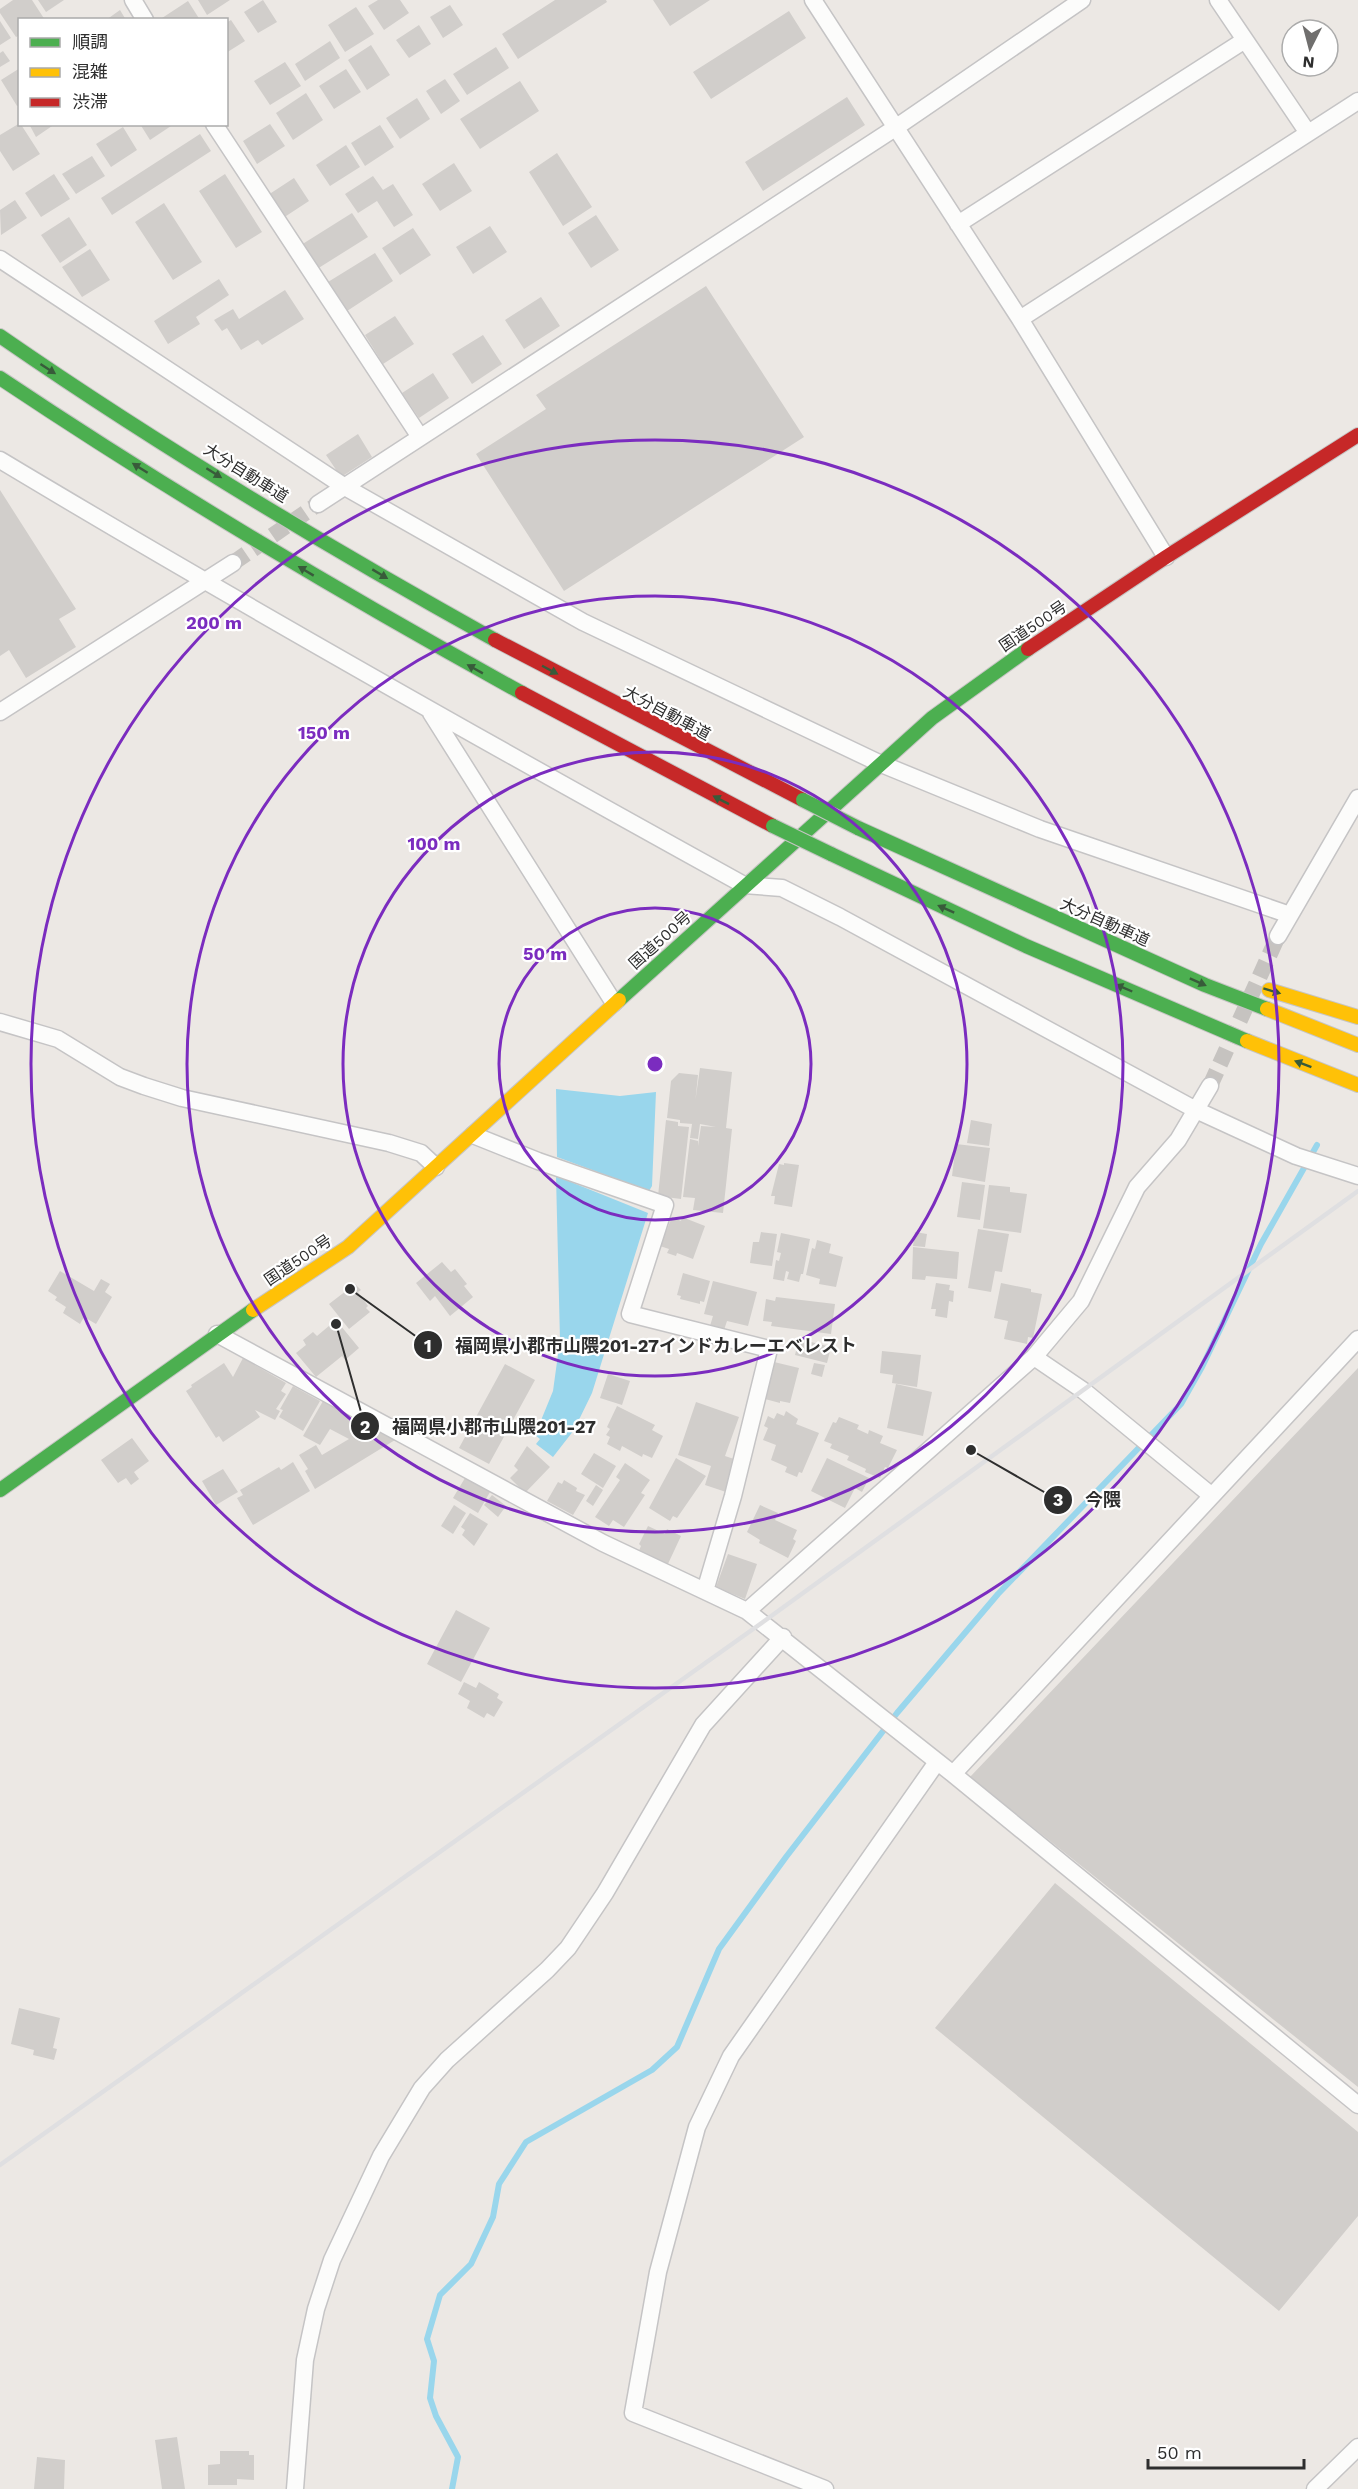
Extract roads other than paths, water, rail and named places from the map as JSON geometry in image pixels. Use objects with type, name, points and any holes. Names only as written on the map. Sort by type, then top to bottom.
[{"type":"highway","name":"大分自動車道","points":[[0,336],[48,369],[394,583],[670,734],[858,828],[942,867],[1205,985],[1358,1045]]},
{"type":"highway","points":[[0,378],[241,532],[376,613],[516,692],[773,826],[935,904],[1189,1016],[1358,1085]]},
{"type":"highway","name":"国道500号","points":[[0,1490],[217,1334],[348,1247],[744,885],[932,718],[991,674],[1167,557],[1358,435]]},
{"type":"highway","points":[[942,867],[1182,959]]},
{"type":"highway","points":[[1259,987],[1358,1017]]},
{"type":"highway","points":[[1189,1016],[1282,1070]]},
{"type":"street","points":[[132,0],[144,18]]},
{"type":"street","points":[[813,0],[1020,319],[1167,557]]},
{"type":"street","points":[[318,504],[895,128],[1082,0]]},
{"type":"street","points":[[1218,0],[1308,133]]},
{"type":"street","points":[[958,224],[1245,40]]},
{"type":"street","points":[[1020,319],[1358,101]]},
{"type":"street","points":[[215,126],[420,437]]},
{"type":"street","points":[[0,259],[345,487],[584,622],[879,763],[1040,829],[1290,915]]},
{"type":"street","points":[[0,460],[203,582],[431,712],[744,885],[782,888],[840,917],[1196,1110],[1296,1155],[1358,1176]]},
{"type":"street","points":[[0,712],[233,563]]},
{"type":"street","points":[[431,712],[614,1003]]},
{"type":"street","points":[[1278,936],[1358,798]]},
{"type":"street","points":[[0,1022],[58,1039],[120,1077],[144,1086],[182,1098],[389,1143],[421,1153],[436,1167]]},
{"type":"street","points":[[747,1611],[1035,1358],[1081,1301],[1137,1187],[1178,1140],[1210,1086]]},
{"type":"street","points":[[473,1135],[549,1165],[665,1205],[630,1314],[769,1349],[732,1496],[705,1591]]},
{"type":"street","points":[[217,1334],[603,1543],[747,1611],[783,1637],[953,1774],[1358,2104]]},
{"type":"street","points":[[953,1774],[1358,1339]]},
{"type":"street","points":[[1035,1358],[1084,1391],[1212,1496]]},
{"type":"street","points":[[295,2489],[305,2360],[316,2309],[332,2260],[381,2156],[422,2088],[568,1948],[605,1893],[703,1725],[783,1637]]},
{"type":"street","points":[[825,2489],[633,2413],[658,2272],[697,2127],[731,2056],[937,1762]]},
{"type":"street","points":[[1315,2489],[1358,2447]]},
{"type":"water","points":[[556,1089],[620,1096],[656,1092],[652,1186],[649,1191],[557,1157]]},
{"type":"water","points":[[556,1176],[648,1213],[592,1393],[574,1430],[553,1457],[536,1444],[540,1439],[535,1435],[553,1391],[560,1340]]},
{"type":"waterway","points":[[452,2489],[458,2457],[436,2416],[430,2398],[434,2361],[427,2339],[440,2295],[471,2264],[493,2217],[499,2184],[526,2142],[652,2070],[677,2047],[719,1949],[786,1857],[897,1713],[998,1594],[1181,1404],[1202,1367],[1261,1244],[1317,1145]]},
{"type":"tunnel","points":[[233,563],[318,504]]},
{"type":"tunnel","points":[[1210,1086],[1278,936]]},
{"type":"railway","points":[[0,2165],[763,1622],[1358,1191]]},
{"type":"place","name":"福岡県小郡市山隈201-27インドカレーエベレスト","points":[[350,1289]]},
{"type":"place","name":"福岡県小郡市山隈201-27","points":[[336,1324]]},
{"type":"place","name":"今隈","points":[[971,1450]]}]
